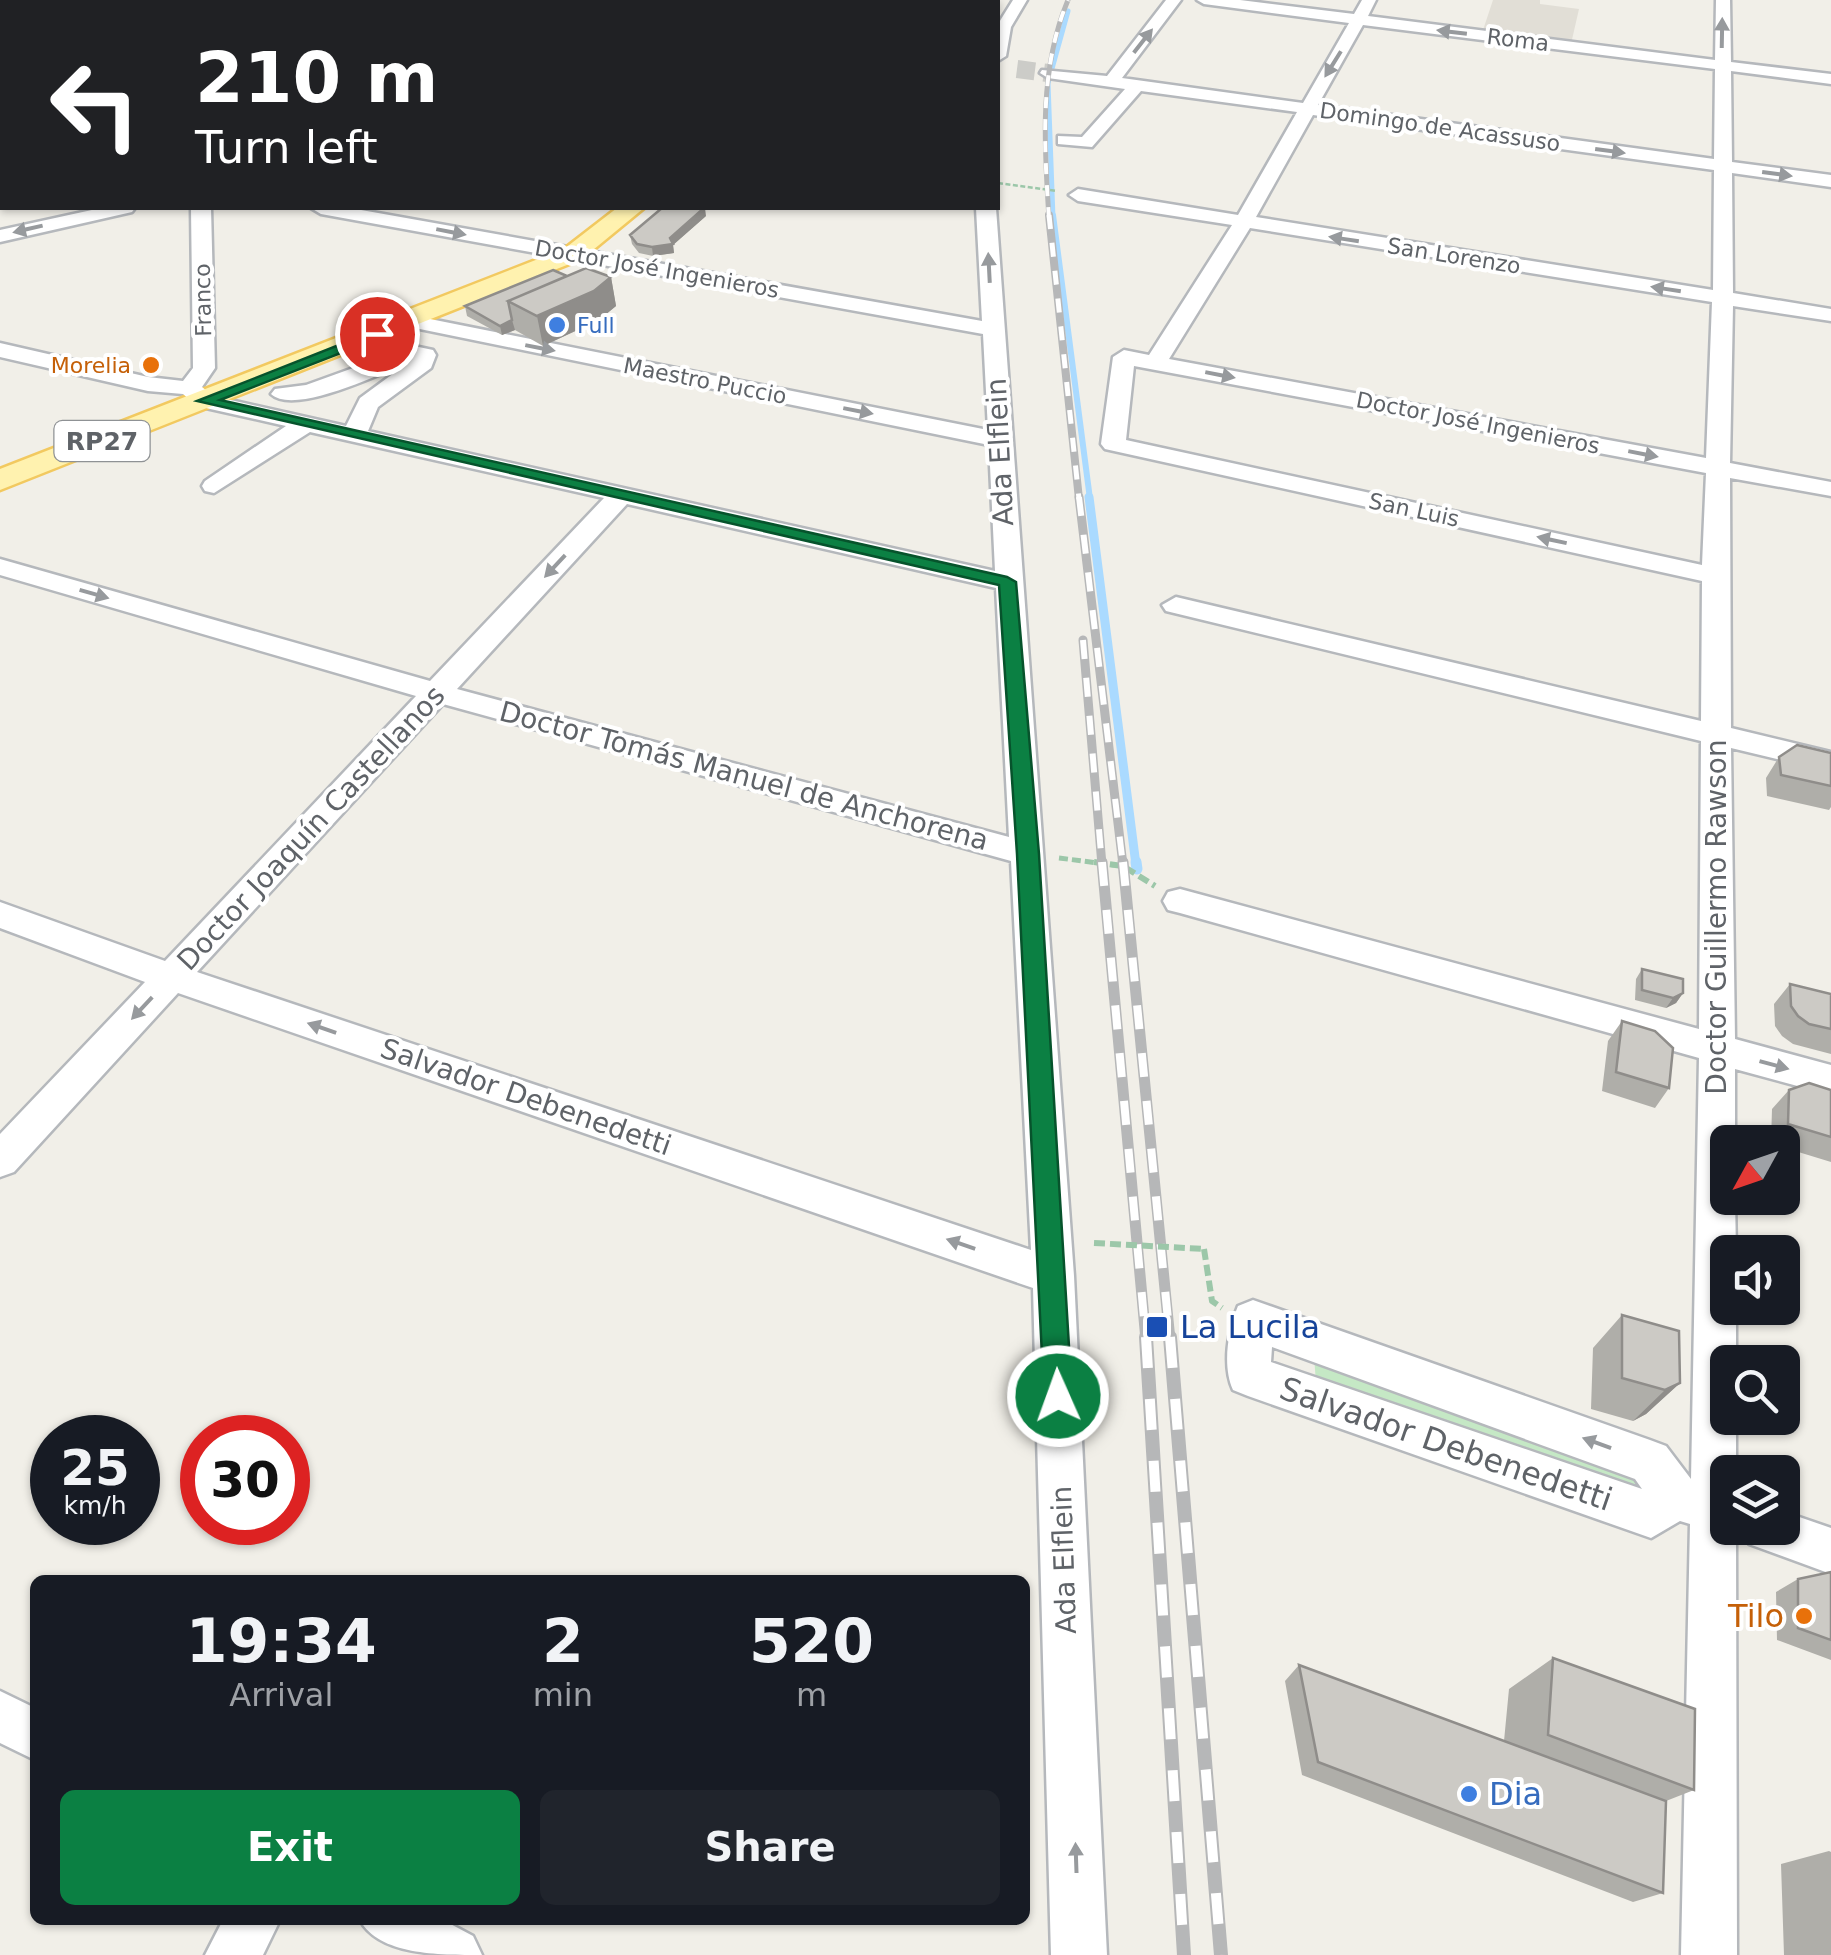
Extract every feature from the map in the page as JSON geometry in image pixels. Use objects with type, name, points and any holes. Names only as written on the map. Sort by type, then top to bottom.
[{"type":"main road","name":"RP27","points":[[0,480],[197,394],[507,290],[572,254],[629,210]]},
{"type":"street","points":[[1003,66],[1003,28],[1020,0]]},
{"type":"street","points":[[1111,82],[1174,0]]},
{"type":"street","name":"Roma","points":[[1204,0],[1831,78]]},
{"type":"street","points":[[1155,362],[1244,223],[1369,0]]},
{"type":"street","name":"Doctor Guillermo Rawson","points":[[1709,1955],[1705,1506],[1717,1049],[1715,576],[1723,298],[1723,0]]},
{"type":"street","name":"Domingo de Acassuso","points":[[1048,72],[1831,181]]},
{"type":"street","points":[[1064,140],[1086,143],[1137,85]]},
{"type":"street","name":"San Lorenzo","points":[[1078,194],[1831,315]]},
{"type":"street","points":[[0,236],[116,210]]},
{"type":"street","name":"Franco","points":[[197,394],[204,368],[201,210]]},
{"type":"street","name":"Doctor José Ingenieros","points":[[332,210],[992,330]]},
{"type":"street","name":"Ada Elflein","points":[[986,210],[1054,1276],[1079,1955]]},
{"type":"street","points":[[592,278],[620,263]]},
{"type":"street","name":"Maestro Puccio","points":[[410,322],[474,329],[1000,440]]},
{"type":"street","points":[[0,350],[197,394],[306,424],[1007,582]]},
{"type":"street","points":[[283,394],[310,392],[414,352],[424,355],[423,362],[368,403],[354,434]]},
{"type":"street","name":"Doctor José Ingenieros","points":[[1113,444],[1124,357],[1831,489]]},
{"type":"street","points":[[214,486],[306,424]]},
{"type":"street","name":"San Luis","points":[[1113,444],[1715,576]]},
{"type":"street","name":"Doctor Joaquín Castellanos","points":[[0,1160],[622,495]]},
{"type":"street","name":"Doctor Tomás Manuel de Anchorena","points":[[0,567],[436,693],[1028,854]]},
{"type":"street","points":[[1176,605],[1831,762]]},
{"type":"street","points":[[1180,901],[1831,1080]]},
{"type":"street","name":"Salvador Debenedetti","points":[[0,914],[171,976],[1054,1276]]},
{"type":"street","name":"Salvador Debenedetti","points":[[1251,1330],[1248,1375],[1651,1515],[1705,1506]]},
{"type":"street","points":[[1800,1540],[1831,1550]]},
{"type":"street","points":[[0,1716],[30,1732]]},
{"type":"street","points":[[234,1955],[250,1925]]},
{"type":"street","points":[[397,1925],[454,1955]]},
{"type":"path","points":[[1000,182],[1078,194]]},
{"type":"path","points":[[1028,854],[1123,866],[1180,901]]},
{"type":"path","points":[[1094,1243],[1204,1248],[1212,1301],[1251,1330]]},
{"type":"shaded area","points":[[1493,0],[1540,0],[1540,4],[1579,9],[1571,44],[1482,33]]},
{"type":"green space","points":[[1314,1357],[1655,1477],[1655,1504],[1316,1382]]},
{"type":"building","points":[[660,210],[702,210],[670,238],[673,244],[637,244],[630,235]]},
{"type":"building","points":[[586,268],[611,277],[594,291],[537,316],[508,301]]},
{"type":"building","points":[[553,270],[567,276],[508,301],[512,320],[500,326],[465,306]]},
{"type":"building","points":[[1797,745],[1831,753],[1831,786],[1781,775],[1779,757]]},
{"type":"building","points":[[1642,969],[1683,979],[1683,993],[1673,998],[1642,990]]},
{"type":"building","points":[[1790,984],[1831,994],[1831,1029],[1809,1024],[1798,1016],[1791,1006]]},
{"type":"building","points":[[1622,1021],[1655,1031],[1673,1048],[1669,1088],[1616,1072]]},
{"type":"building","points":[[1809,1083],[1831,1090],[1831,1137],[1788,1124],[1789,1090]]},
{"type":"building","points":[[1622,1315],[1679,1331],[1680,1383],[1665,1390],[1622,1378]]},
{"type":"building","points":[[1831,1572],[1831,1640],[1798,1628],[1798,1579]]},
{"type":"building","points":[[1553,1658],[1695,1709],[1694,1790],[1548,1735]]},
{"type":"building","name":"Dia","points":[[1299,1665],[1666,1801],[1663,1893],[1318,1762]]},
{"type":"waterway","points":[[1053,218],[1048,83],[1068,11]]},
{"type":"waterway","points":[[1053,215],[1090,499]]},
{"type":"waterway","points":[[1089,497],[1136,865]]},
{"type":"waterway","points":[[1136,862],[1137,869]]},
{"type":"tunnel","points":[[1017,69],[1048,73]]},
{"type":"railway","points":[[1049,218],[1045,135],[1048,80],[1068,0]]},
{"type":"railway","points":[[1049,215],[1079,499]]},
{"type":"railway","points":[[1079,497],[1123,865]]},
{"type":"railway","points":[[1083,640],[1102,865]]},
{"type":"railway","points":[[1102,862],[1146,1340]]},
{"type":"railway","points":[[1123,862],[1170,1340]]},
{"type":"railway","points":[[1146,1337],[1184,1955]]},
{"type":"railway","points":[[1170,1337],[1221,1955]]},
{"type":"place","name":"Full","points":[[557,325]]},
{"type":"place","name":"Morelia","points":[[151,365]]},
{"type":"place","name":"La Lucila","points":[[1157,1327]]},
{"type":"place","name":"Tilo","points":[[1804,1616]]},
{"type":"place","name":"Dia","points":[[1469,1794]]},
{"type":"route","points":[[377,334],[204,401],[1007,582],[1028,854],[1058,1396]]}]
